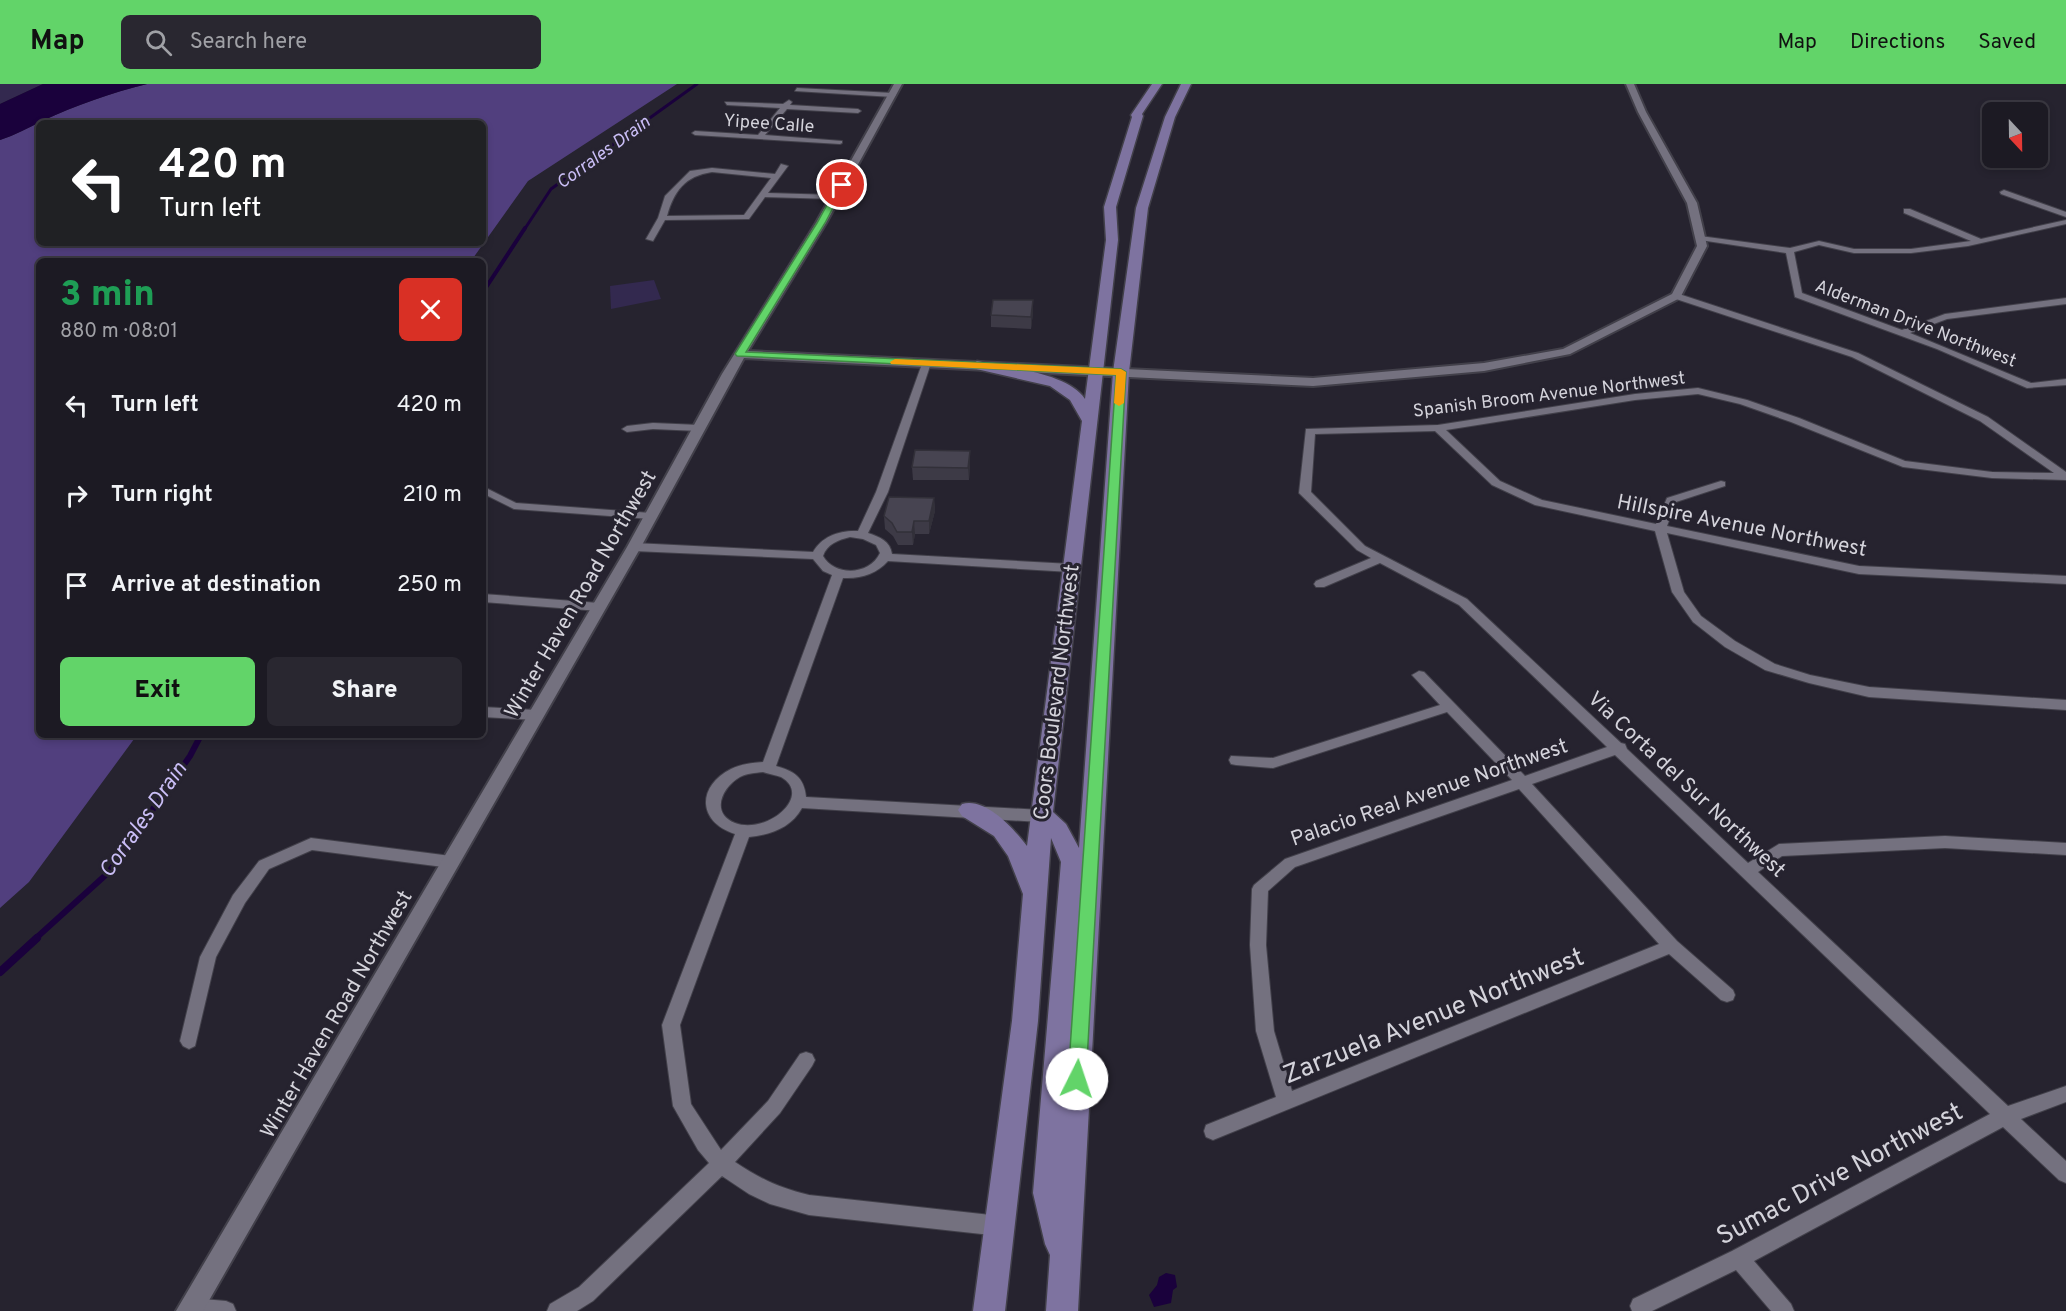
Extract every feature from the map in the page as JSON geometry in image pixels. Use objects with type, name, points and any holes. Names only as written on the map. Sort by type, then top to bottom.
[{"type":"main road","name":"Coors Boulevard Northwest","points":[[989,1311],[1025,1021],[1041,816],[1112,240],[1110,207],[1138,116],[1136,115],[1157,84]]},
{"type":"main road","name":"Coors Boulevard Northwest","points":[[1062,1311],[1121,372],[1142,208],[1170,117],[1186,84]]},
{"type":"main road","points":[[977,365],[1055,383],[1077,397],[1090,421]]},
{"type":"main road","points":[[970,810],[1002,830],[1018,853],[1035,895]]},
{"type":"main road","points":[[1041,816],[1056,826],[1073,862],[1048,1193],[1065,1268]]},
{"type":"main road","points":[[978,1311],[994,1264]]},
{"type":"street","points":[[740,354],[1096,370],[1214,379],[1313,382],[1484,367],[1566,352],[1676,296],[1702,246],[1692,202],[1647,122],[1630,84]]},
{"type":"street","points":[[760,137],[785,107],[796,87],[895,89]]},
{"type":"street","name":"Winter Haven Road Northwest","points":[[190,1309],[537,715],[634,547],[740,354],[821,223],[895,89]]},
{"type":"street","points":[[727,104],[858,111]]},
{"type":"street","name":"Yipee Calle","points":[[695,133],[840,142]]},
{"type":"street","points":[[650,239],[662,218],[669,196],[706,161]]},
{"type":"street","points":[[662,218],[746,217],[784,166]]},
{"type":"street","points":[[693,173],[712,170],[777,176]]},
{"type":"street","points":[[2004,192],[2066,215]]},
{"type":"street","points":[[763,195],[834,197]]},
{"type":"street","points":[[1907,211],[1978,241]]},
{"type":"street","points":[[1700,238],[1790,251],[1819,243],[1854,251],[1911,251],[1978,241],[2066,222]]},
{"type":"street","name":"Alderman Drive Northwest","points":[[1790,251],[1798,295],[1902,333],[2030,387],[2066,382]]},
{"type":"street","points":[[1676,296],[1855,355],[1984,419],[2066,477]]},
{"type":"street","points":[[1902,333],[1945,317],[2066,301]]},
{"type":"street","points":[[862,534],[882,492],[926,363]]},
{"type":"street","name":"Spanish Broom Avenue Northwest","points":[[1310,432],[1438,429],[1635,397],[1698,391],[1743,402],[1795,420],[1903,464],[1992,474],[2066,477]]},
{"type":"street","points":[[627,429],[653,426],[699,428]]},
{"type":"street","name":"Hillspire Avenue Northwest","points":[[1438,429],[1496,483],[1539,503],[1859,570],[2066,580]]},
{"type":"street","name":"Via Corta del Sur Northwest","points":[[1310,432],[1305,493],[1361,548],[1463,602],[2007,1115],[2066,1174]]},
{"type":"street","points":[[1721,484],[1671,500],[1660,529],[1678,592],[1697,619],[1730,644],[1770,666],[1809,679],[1869,692],[2066,705]]},
{"type":"street","points":[[488,492],[514,506],[651,516]]},
{"type":"street","points":[[850,534],[862,534],[881,542],[886,550],[884,557],[875,567],[866,571],[839,573],[823,567],[817,556],[822,546],[830,540],[850,534]]},
{"type":"street","points":[[634,547],[817,556]]},
{"type":"street","points":[[884,557],[1071,568]]},
{"type":"street","points":[[1320,584],[1381,558]]},
{"type":"street","points":[[768,768],[839,573]]},
{"type":"street","points":[[486,599],[599,607]]},
{"type":"street","points":[[1419,675],[1521,782],[1671,946],[1727,995]]},
{"type":"street","points":[[1236,760],[1273,763],[1449,707]]},
{"type":"street","points":[[486,712],[537,715]]},
{"type":"street","name":"Palacio Real Avenue Northwest","points":[[1286,1102],[1265,1031],[1258,945],[1260,889],[1290,863],[1620,748]]},
{"type":"street","points":[[768,768],[788,774],[796,781],[800,791],[799,802],[789,816],[772,827],[758,831],[743,831],[719,822],[713,812],[712,802],[716,791],[735,774],[749,769],[768,768]]},
{"type":"street","points":[[799,802],[970,810],[1041,816]]},
{"type":"street","points":[[743,831],[671,1025],[682,1106],[705,1144],[721,1164],[756,1187],[777,1197],[809,1205],[1000,1226]]},
{"type":"street","points":[[1748,871],[1779,850],[1945,842],[2066,849]]},
{"type":"street","points":[[189,1041],[208,957],[239,899],[264,865],[311,844],[451,862]]},
{"type":"street","name":"Zarzuela Avenue Northwest","points":[[1213,1131],[1671,946]]},
{"type":"street","points":[[557,1311],[586,1294],[721,1164],[774,1107],[806,1060]]},
{"type":"street","name":"Sumac Drive Northwest","points":[[1640,1306],[1739,1258],[2007,1115],[2066,1094]]},
{"type":"street","points":[[1739,1258],[1784,1311]]},
{"type":"street","points":[[190,1309],[226,1311]]},
{"type":"shaded area","points":[[0,84],[43,84],[0,104]]},
{"type":"shaded area","points":[[43,84],[147,84],[107,95],[45,120],[36,120],[36,124],[0,140],[0,104]]},
{"type":"shaded area","points":[[147,84],[677,84],[528,181],[486,240],[486,120],[44,120],[94,100]]},
{"type":"shaded area","points":[[36,124],[36,246],[482,246],[473,258],[36,258],[36,738],[135,738],[29,882],[0,908],[0,140]]},
{"type":"shaded area","points":[[654,280],[661,299],[611,309],[610,286]]},
{"type":"shaded area","points":[[1166,1273],[1175,1275],[1177,1287],[1173,1290],[1171,1303],[1154,1307],[1149,1295],[1157,1285],[1159,1277]]},
{"type":"building","points":[[993,300],[1033,300],[1031,317],[991,315]]},
{"type":"building","points":[[915,450],[970,451],[968,468],[912,467]]},
{"type":"building","points":[[889,497],[934,498],[929,521],[914,521],[912,532],[897,532],[884,516]]},
{"type":"waterway","name":"Corrales Drain","points":[[524,230],[551,189],[697,84]]},
{"type":"waterway","name":"Corrales Drain","points":[[486,287],[525,228]]},
{"type":"waterway","name":"Corrales Drain","points":[[35,939],[109,872],[190,756],[199,738]]},
{"type":"waterway","name":"Corrales Drain","points":[[0,972],[37,938]]},
{"type":"slow traffic","points":[[895,362],[1121,372],[1119,403]]},
{"type":"route","points":[[842,185],[740,354],[1121,372],[1077,1079]]}]
